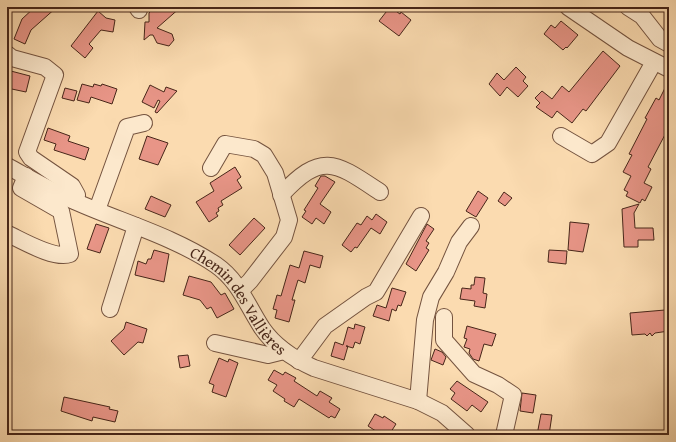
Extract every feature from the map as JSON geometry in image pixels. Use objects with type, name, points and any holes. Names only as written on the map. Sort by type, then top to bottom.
[{"type":"street","points":[[568,7],[628,48],[669,69]]},
{"type":"street","points":[[628,7],[642,16],[660,40],[669,44]]},
{"type":"street","points":[[7,54],[12,58],[45,67],[55,75],[27,152],[31,158],[72,186],[77,195],[75,201]]},
{"type":"street","points":[[561,136],[592,154],[608,142],[654,62]]},
{"type":"street","points":[[97,210],[127,127],[144,123]]},
{"type":"street","points":[[211,168],[225,144],[254,149],[264,155],[275,173],[289,220],[284,237],[250,281],[241,290]]},
{"type":"street","points":[[281,195],[298,177],[322,165],[332,166],[358,178],[380,192]]},
{"type":"street","name":"Chemin des Vallières","points":[[7,166],[75,201],[173,242],[216,266],[231,278],[241,290],[263,329],[284,351],[299,361],[314,368],[418,401],[442,414],[465,434]]},
{"type":"street","points":[[8,234],[50,253],[63,257],[70,254],[61,211],[21,188],[26,176]]},
{"type":"street","points":[[299,361],[325,326],[366,296],[376,292],[421,216]]},
{"type":"street","points":[[110,309],[136,226]]},
{"type":"street","points":[[418,401],[425,320],[431,297],[446,272],[459,242],[471,226]]},
{"type":"street","points":[[444,317],[444,340],[474,374],[498,385],[514,395],[504,435]]},
{"type":"street","points":[[215,343],[268,355],[284,351]]},
{"type":"building","points":[[35,7],[57,7],[31,30],[25,44],[14,39],[22,19]]},
{"type":"building","points":[[155,7],[181,7],[157,28],[172,34],[174,40],[169,46],[157,43],[153,35],[150,35],[144,40],[145,22],[149,22],[149,13]]},
{"type":"building","points":[[390,7],[400,14],[401,12],[411,20],[399,36],[379,21]]},
{"type":"building","points":[[98,11],[106,18],[115,20],[113,32],[101,30],[89,44],[93,48],[85,58],[71,46]]},
{"type":"building","points":[[561,21],[578,35],[567,48],[566,47],[563,50],[544,34],[551,25],[555,28]]},
{"type":"building","points":[[603,51],[620,66],[586,111],[583,109],[572,123],[557,111],[552,118],[536,107],[540,103],[535,98],[542,91],[552,99],[562,86],[569,92]]},
{"type":"building","points":[[516,67],[526,77],[523,81],[528,86],[518,97],[507,87],[500,96],[489,84],[497,73],[504,80]]},
{"type":"building","points":[[7,70],[30,76],[26,92],[7,88]]},
{"type":"building","points":[[669,80],[669,127],[648,167],[651,169],[644,183],[652,187],[645,201],[642,199],[640,203],[626,196],[628,192],[624,190],[631,176],[623,172],[632,155],[629,154],[647,119],[645,118],[656,98],[659,100]]},
{"type":"building","points":[[82,84],[93,87],[94,84],[101,86],[102,84],[117,89],[112,104],[91,97],[89,103],[77,100]]},
{"type":"building","points":[[150,85],[164,92],[166,87],[177,91],[157,113],[155,112],[160,101],[158,100],[154,108],[142,102]]},
{"type":"building","points":[[65,88],[77,91],[74,101],[62,98]]},
{"type":"building","points":[[48,128],[70,136],[68,141],[89,148],[85,160],[54,150],[56,144],[44,140]]},
{"type":"building","points":[[147,136],[168,143],[158,165],[139,159]]},
{"type":"building","points":[[235,167],[241,177],[237,180],[242,188],[221,201],[223,205],[218,208],[219,211],[216,213],[218,216],[209,222],[196,202],[214,191],[210,183]]},
{"type":"building","points":[[321,176],[325,176],[335,182],[320,204],[331,212],[324,224],[316,218],[312,224],[302,217],[306,211],[304,210],[318,188],[315,186]]},
{"type":"building","points":[[478,191],[488,198],[476,217],[466,211]]},
{"type":"building","points":[[504,192],[512,198],[505,206],[498,201]]},
{"type":"building","points":[[151,196],[171,205],[165,217],[145,209]]},
{"type":"building","points":[[639,204],[634,213],[635,228],[653,228],[654,240],[638,240],[638,247],[624,247],[622,209]]},
{"type":"building","points":[[376,214],[387,222],[380,234],[371,228],[357,248],[355,247],[351,252],[342,245],[357,223],[361,225],[367,216],[372,220]]},
{"type":"building","points":[[254,218],[265,228],[240,255],[229,245]]},
{"type":"building","points":[[570,222],[589,224],[583,252],[568,250]]},
{"type":"building","points":[[96,224],[109,228],[100,253],[87,249]]},
{"type":"building","points":[[427,224],[434,229],[426,241],[429,243],[426,248],[429,250],[416,271],[406,264]]},
{"type":"building","points":[[154,250],[169,254],[164,282],[135,275],[138,261],[146,264],[148,259],[151,259]]},
{"type":"building","points":[[549,250],[567,251],[566,264],[548,262]]},
{"type":"building","points":[[304,251],[323,256],[320,268],[310,265],[305,283],[298,280],[292,300],[295,300],[289,322],[275,318],[277,310],[273,309],[277,295],[281,296],[290,265],[299,268]]},
{"type":"building","points":[[189,276],[211,282],[221,295],[225,293],[234,309],[217,318],[211,307],[207,309],[200,300],[183,295]]},
{"type":"building","points":[[475,277],[485,278],[483,293],[487,294],[485,308],[474,306],[475,301],[460,299],[462,288],[471,289],[471,285],[474,285]]},
{"type":"building","points":[[392,288],[406,292],[401,306],[398,305],[396,311],[392,309],[389,321],[373,316],[377,305],[386,308]]},
{"type":"building","points":[[665,310],[666,313],[669,313],[669,331],[655,333],[652,336],[650,333],[647,336],[645,334],[632,335],[630,313]]},
{"type":"building","points":[[126,322],[147,329],[143,343],[138,342],[124,355],[111,341],[124,329]]},
{"type":"building","points":[[355,324],[365,327],[360,344],[355,342],[353,348],[348,347],[344,360],[331,356],[335,342],[343,345],[348,327],[354,329]]},
{"type":"building","points":[[467,326],[496,334],[492,346],[484,344],[479,361],[473,359],[469,353],[470,349],[464,347],[467,339],[464,338]]},
{"type":"building","points":[[435,349],[442,352],[446,357],[443,365],[431,360]]},
{"type":"building","points":[[188,355],[190,366],[180,368],[178,356]]},
{"type":"building","points":[[219,358],[228,362],[229,359],[238,363],[226,397],[212,392],[214,385],[209,383]]},
{"type":"building","points":[[274,370],[283,375],[285,372],[296,378],[294,381],[317,396],[320,391],[332,398],[329,402],[340,409],[335,418],[331,416],[329,418],[299,399],[294,407],[284,401],[285,399],[273,391],[277,385],[268,380]]},
{"type":"building","points":[[457,381],[488,402],[481,412],[472,405],[467,411],[451,399],[455,393],[450,389]]},
{"type":"building","points":[[522,393],[536,395],[533,413],[520,411]]},
{"type":"building","points":[[64,397],[110,407],[109,409],[118,411],[115,422],[93,417],[92,421],[61,411]]},
{"type":"building","points":[[375,414],[383,418],[384,416],[396,424],[389,435],[382,435],[368,426]]},
{"type":"building","points":[[541,414],[552,415],[549,435],[537,435]]}]
